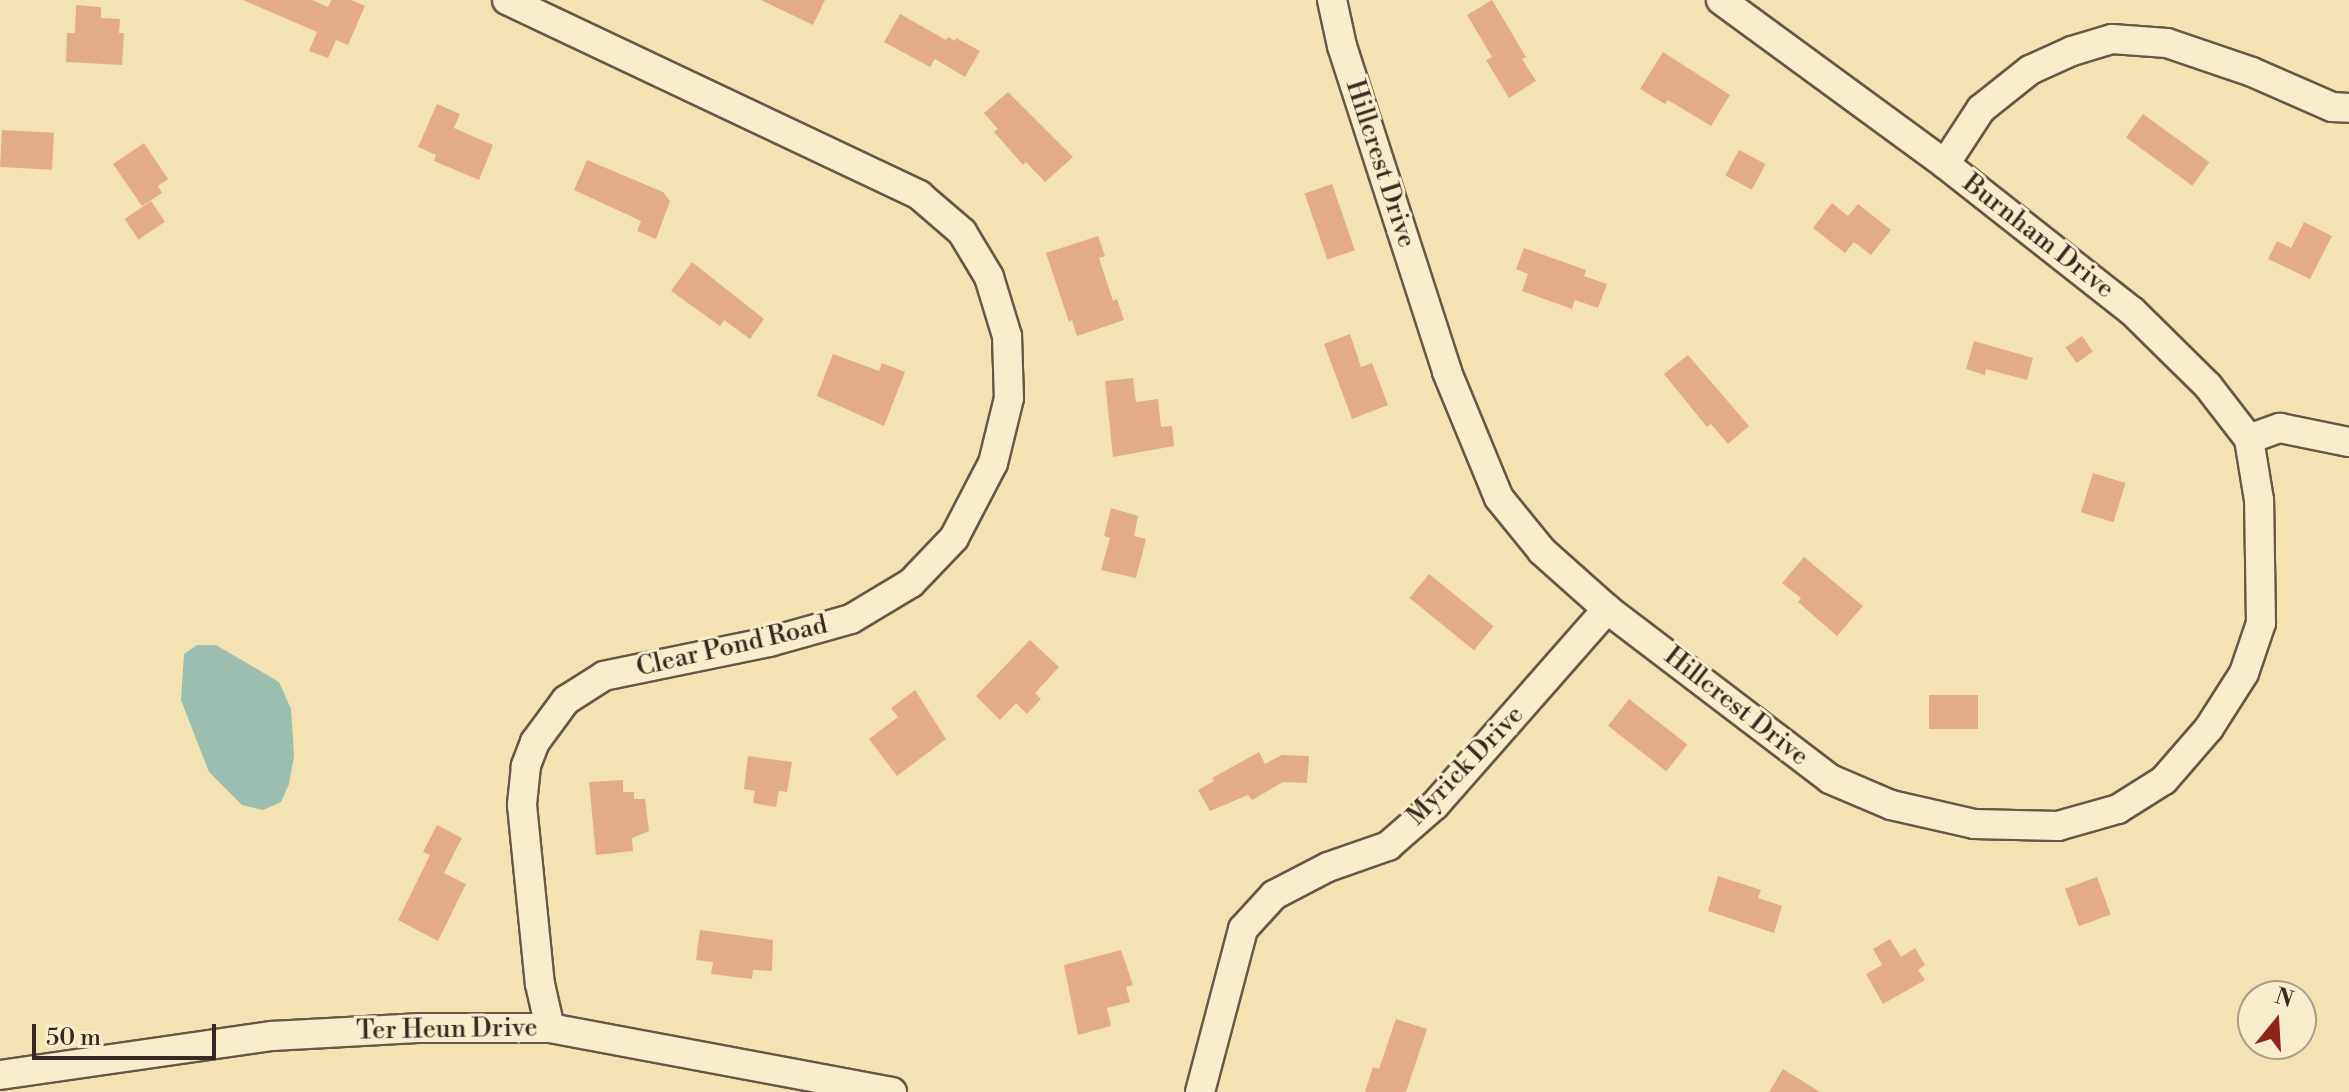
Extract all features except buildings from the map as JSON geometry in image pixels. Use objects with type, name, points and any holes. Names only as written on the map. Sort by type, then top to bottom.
[{"type":"street","name":"Clear Pond Road","points":[[507,0],[919,195],[962,232],[989,277],[1007,336],[1009,398],[993,463],[954,538],[911,583],[851,619],[769,642],[604,676],[566,700],[535,742],[526,766],[522,805],[540,984],[550,1028]]},
{"type":"street","name":"Hillcrest Drive","points":[[1332,0],[1342,46],[1447,372],[1499,498],[1542,551],[1607,609],[1830,779],[1891,805],[1974,824],[2058,826],[2118,809],[2164,780],[2209,728],[2244,673],[2261,623],[2259,500],[2249,439]]},
{"type":"street","name":"Burnham Drive","points":[[1721,0],[1945,164],[2132,311],[2208,386],[2249,439]]},
{"type":"street","points":[[1945,164],[1981,109],[2030,70],[2072,51],[2112,39],[2167,43],[2252,72],[2332,107],[2349,108]]},
{"type":"street","points":[[2249,439],[2280,428],[2349,442]]},
{"type":"street","name":"Myrick Drive","points":[[1200,1092],[1243,929],[1274,895],[1328,867],[1388,846],[1435,805],[1607,609]]},
{"type":"street","name":"Ter Heun Drive","points":[[0,1075],[272,1036],[422,1028],[550,1028],[855,1088],[892,1092]]},
{"type":"shaded area","points":[[197,645],[216,645],[279,682],[291,709],[294,756],[289,784],[281,802],[263,810],[242,805],[209,772],[181,700],[184,654]]}]
